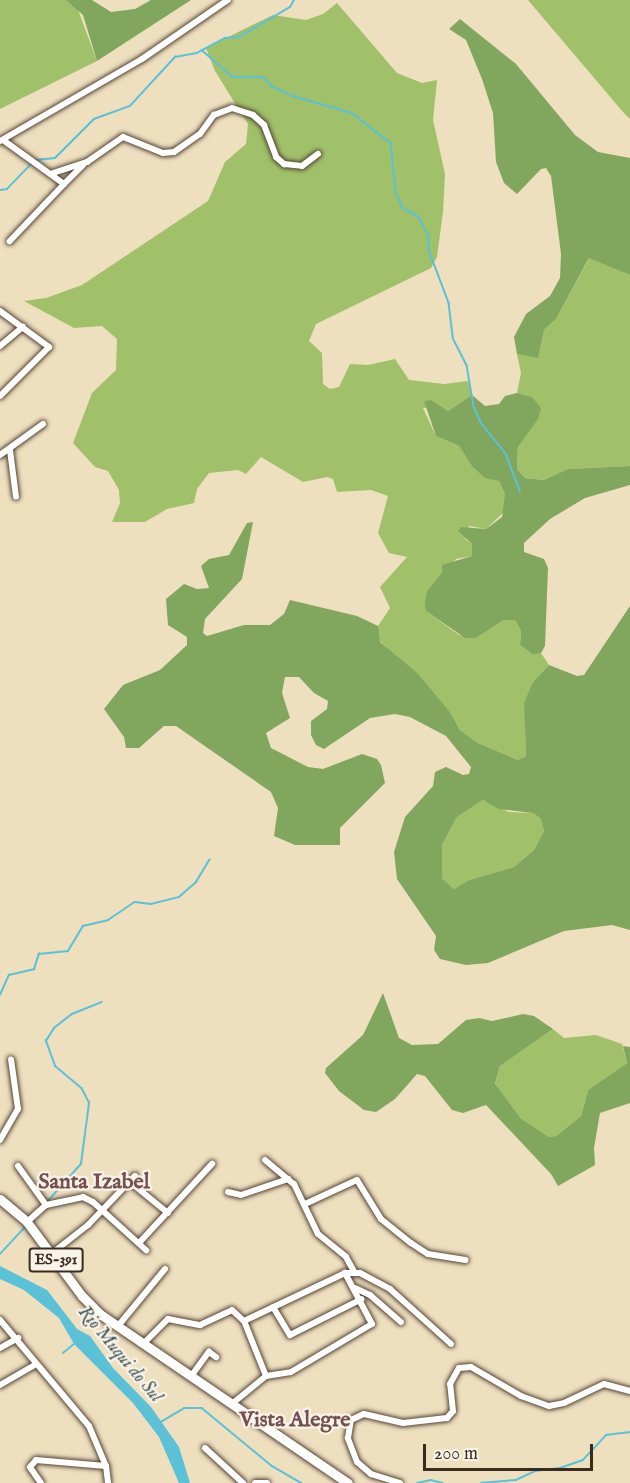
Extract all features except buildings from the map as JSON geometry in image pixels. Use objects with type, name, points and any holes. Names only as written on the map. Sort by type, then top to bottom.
[{"type":"main road","name":"ES-391","points":[[0,1198],[27,1222],[82,1296],[115,1323],[348,1483]]},
{"type":"street","points":[[64,184],[53,173],[1,140],[142,59],[228,0]]},
{"type":"street","points":[[10,241],[87,162],[127,137],[163,153],[174,152],[200,134],[214,115],[232,108],[259,119],[268,130],[276,157],[284,164],[302,166],[318,154]]},
{"type":"street","points":[[53,173],[87,162]]},
{"type":"street","points":[[0,311],[47,342],[48,350],[0,396]]},
{"type":"street","points":[[0,346],[23,327]]},
{"type":"street","points":[[0,455],[43,424]]},
{"type":"street","points":[[10,450],[16,497]]},
{"type":"street","points":[[0,1140],[19,1103],[10,1059]]},
{"type":"street","points":[[0,1126],[6,1132]]},
{"type":"street","points":[[265,1160],[288,1179],[305,1204],[318,1234],[346,1257],[355,1273]]},
{"type":"street","points":[[139,1243],[212,1164]]},
{"type":"street","points":[[18,1166],[46,1204]]},
{"type":"street","points":[[51,1254],[103,1210],[132,1179],[168,1213]]},
{"type":"street","points":[[228,1192],[241,1195],[288,1179]]},
{"type":"street","points":[[305,1204],[357,1180],[381,1219],[411,1243],[428,1254],[466,1260]]},
{"type":"street","points":[[27,1222],[46,1204],[83,1197],[103,1210],[146,1250]]},
{"type":"street","points":[[115,1323],[165,1269]]},
{"type":"street","points":[[233,1403],[266,1376],[291,1372],[372,1324],[362,1299],[345,1273]]},
{"type":"street","points":[[244,1321],[345,1273],[355,1273],[406,1300],[451,1344]]},
{"type":"street","points":[[355,1288],[370,1295],[401,1322]]},
{"type":"street","points":[[273,1307],[290,1335],[362,1299]]},
{"type":"street","points":[[144,1343],[165,1320],[200,1324],[232,1310],[244,1321],[266,1376]]},
{"type":"street","points":[[0,1320],[18,1338],[37,1367],[89,1426],[106,1466],[108,1483]]},
{"type":"street","points":[[0,1348],[18,1338]]},
{"type":"street","points":[[192,1375],[209,1352],[216,1357]]},
{"type":"street","points":[[0,1384],[37,1367]]},
{"type":"street","points":[[400,1483],[371,1474],[357,1462],[348,1438],[351,1420],[364,1414],[403,1423],[447,1418],[453,1411],[450,1384],[459,1368],[471,1367],[521,1396],[549,1406],[564,1403],[604,1384],[630,1391]]},
{"type":"street","points":[[205,1448],[243,1483]]},
{"type":"street","points":[[40,1483],[30,1467],[36,1460],[106,1466]]},
{"type":"street","points":[[255,1483],[267,1483]]},
{"type":"green space","points":[[0,0],[66,0],[77,7],[97,61],[0,109]]},
{"type":"green space","points":[[66,0],[92,0],[111,12],[135,9],[151,0],[191,0],[97,61],[83,15]]},
{"type":"green space","points":[[528,0],[630,0],[630,119],[623,112]]},
{"type":"green space","points":[[337,3],[397,73],[422,83],[437,80],[433,120],[445,174],[443,212],[437,257],[431,268],[316,324],[309,341],[322,353],[323,384],[330,389],[339,387],[350,364],[368,365],[395,359],[409,380],[444,384],[468,381],[472,395],[448,411],[441,407],[423,408],[436,436],[459,446],[471,465],[499,481],[505,494],[505,511],[486,529],[469,526],[465,539],[472,544],[472,556],[456,559],[427,591],[426,611],[459,635],[476,638],[504,620],[515,620],[521,631],[520,645],[533,655],[541,653],[549,665],[533,682],[525,726],[526,756],[518,760],[478,743],[460,730],[450,712],[376,637],[378,626],[390,608],[380,587],[407,557],[389,553],[378,533],[388,496],[371,490],[337,492],[333,479],[327,477],[303,482],[261,457],[246,474],[238,470],[209,473],[197,489],[194,503],[167,509],[145,522],[112,522],[120,503],[119,490],[108,471],[95,467],[73,443],[92,393],[116,370],[117,339],[102,326],[74,328],[24,301],[46,298],[82,285],[208,201],[225,162],[246,144],[248,124],[215,71],[206,48],[273,15],[306,20],[323,14]]},
{"type":"green space","points":[[460,19],[516,64],[575,135],[598,152],[630,158],[630,275],[589,258],[556,319],[544,330],[538,358],[517,354],[514,337],[526,314],[550,296],[560,278],[561,254],[551,176],[546,168],[541,169],[517,194],[504,183],[496,162],[493,113],[482,79],[466,40],[449,29]]},
{"type":"green space","points":[[590,257],[630,275],[630,466],[568,469],[545,480],[525,478],[517,469],[518,447],[527,433],[532,397],[517,393],[521,373],[517,354],[538,357],[544,330],[556,319]]},
{"type":"green space","points":[[517,393],[532,397],[541,408],[538,419],[518,447],[517,469],[525,478],[544,480],[568,469],[630,466],[630,485],[585,498],[550,519],[524,543],[524,552],[544,559],[548,568],[545,646],[541,653],[533,655],[520,645],[521,631],[515,620],[504,620],[476,638],[465,638],[426,611],[425,603],[427,591],[442,573],[442,565],[472,556],[472,544],[458,531],[461,527],[486,529],[502,517],[505,494],[499,481],[485,478],[471,465],[459,446],[436,436],[424,401],[431,400],[448,411],[472,395],[485,406],[499,404],[505,396]]},
{"type":"green space","points":[[253,522],[242,579],[205,619],[203,633],[207,636],[244,625],[270,625],[284,614],[290,600],[357,616],[378,626],[380,642],[416,672],[450,712],[460,730],[478,743],[518,760],[526,756],[524,703],[533,682],[549,665],[577,676],[584,675],[630,606],[630,930],[612,925],[564,931],[488,963],[466,965],[440,959],[434,950],[436,936],[397,879],[394,852],[405,817],[433,786],[435,772],[446,767],[463,775],[469,774],[471,767],[446,736],[410,717],[395,714],[370,718],[324,749],[316,745],[311,735],[311,721],[327,709],[328,701],[314,693],[299,677],[285,677],[282,693],[290,718],[266,733],[271,748],[308,767],[323,769],[362,754],[377,759],[381,765],[385,783],[340,828],[340,845],[295,845],[274,836],[278,808],[271,792],[176,726],[164,726],[139,748],[126,748],[124,737],[104,709],[123,685],[160,670],[187,645],[187,637],[168,625],[166,599],[184,584],[197,589],[209,588],[201,566],[209,559],[229,555],[247,523]],"holes":[[[483,800],[499,809],[533,813],[540,818],[544,831],[534,850],[514,867],[469,880],[454,889],[442,878],[442,845],[457,817]]]},
{"type":"green space","points":[[483,800],[509,812],[533,813],[540,818],[544,831],[534,850],[514,867],[469,880],[454,889],[442,878],[442,845],[457,817]]},
{"type":"green space","points":[[383,993],[399,1038],[412,1045],[438,1044],[466,1020],[479,1018],[492,1021],[523,1014],[534,1016],[553,1029],[500,1066],[495,1084],[521,1119],[549,1137],[556,1136],[581,1116],[588,1090],[627,1063],[623,1046],[630,1047],[630,1103],[600,1113],[594,1148],[595,1165],[558,1186],[551,1174],[486,1105],[463,1113],[452,1110],[425,1076],[417,1074],[395,1099],[376,1112],[364,1110],[339,1091],[325,1073],[326,1068],[363,1035]]},
{"type":"green space","points":[[553,1029],[564,1038],[596,1035],[622,1044],[627,1063],[588,1090],[581,1116],[556,1136],[549,1137],[521,1120],[495,1085],[500,1066]]},
{"type":"water","points":[[0,1266],[47,1290],[77,1329],[90,1336],[113,1368],[151,1407],[179,1447],[190,1483],[179,1483],[159,1437],[133,1403],[74,1344],[59,1318],[24,1290],[0,1279]]},
{"type":"waterway","points":[[36,160],[55,158],[94,119],[130,106],[175,57],[197,53],[225,38],[239,37],[290,7],[294,0]]},
{"type":"waterway","points":[[202,50],[233,77],[263,77],[273,87],[293,96],[352,113],[391,143],[396,192],[403,208],[419,217],[429,236],[429,250],[449,303],[453,338],[467,365],[474,407],[482,424],[506,454],[520,491]]},
{"type":"waterway","points":[[0,190],[7,189],[32,163]]},
{"type":"waterway","points":[[0,995],[9,975],[34,969],[39,954],[68,951],[83,926],[108,920],[135,902],[151,904],[179,897],[196,882],[209,860]]},
{"type":"waterway","points":[[47,1202],[81,1164],[89,1103],[82,1089],[55,1066],[46,1041],[54,1028],[72,1014],[102,1002]]},
{"type":"waterway","points":[[0,1254],[26,1226]]},
{"type":"waterway","points":[[63,1353],[74,1344]]},
{"type":"waterway","points":[[161,1422],[184,1408],[202,1408],[272,1466],[301,1483]]},
{"type":"waterway","points":[[481,1483],[516,1480],[535,1471],[560,1468],[583,1460],[606,1435],[630,1432]]},
{"type":"waterway","points":[[417,1483],[431,1480],[443,1483]]},
{"type":"district","name":"Santa Izabel","points":[[94,1183]]},
{"type":"district","name":"Vista Alegre","points":[[295,1421]]},
{"type":"water label","name":"Rio Muqui do Sul","points":[[119,1355]]}]
